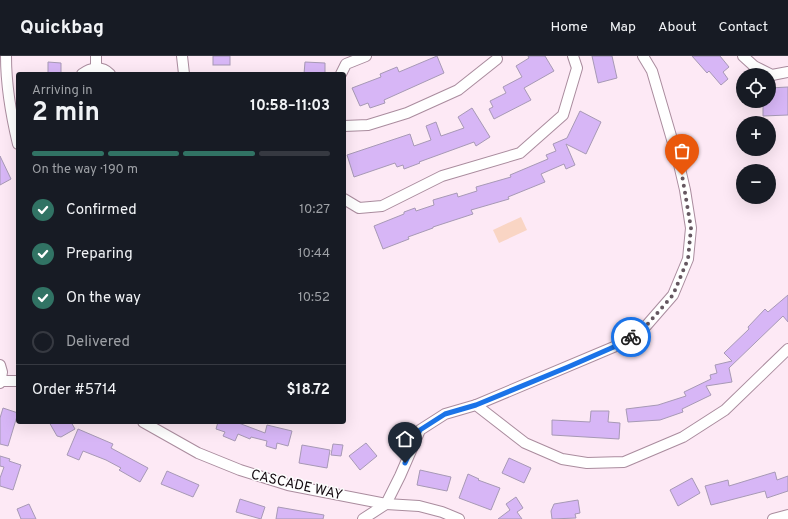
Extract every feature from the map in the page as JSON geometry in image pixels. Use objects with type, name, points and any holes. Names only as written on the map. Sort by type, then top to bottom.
[{"type":"street","points":[[6,56],[6,77],[16,135]]},
{"type":"street","points":[[96,56],[96,68]]},
{"type":"street","points":[[182,56],[184,72]]},
{"type":"street","points":[[342,72],[346,64],[366,56]]},
{"type":"street","points":[[346,200],[358,208],[382,206],[442,176],[520,153],[563,115],[577,68],[573,56]]},
{"type":"street","points":[[363,519],[386,504],[420,430],[445,414],[476,405],[616,346],[646,326],[673,295],[688,259],[691,228],[685,190],[678,160],[652,71],[644,56]]},
{"type":"street","points":[[743,56],[754,66],[772,75],[788,72]]},
{"type":"street","points":[[346,126],[368,125],[407,113],[458,90],[497,59]]},
{"type":"street","points":[[85,72],[89,69],[96,68],[103,69],[107,72]]},
{"type":"street","points":[[476,405],[525,443],[562,459],[587,464],[624,462],[683,437],[726,410],[788,349]]},
{"type":"street","points":[[0,365],[2,372],[0,382],[16,381]]},
{"type":"street","name":"CASCADE WAY","points":[[147,424],[198,453],[240,470],[288,485],[386,504],[419,506],[442,512],[459,519]]},
{"type":"street","points":[[774,519],[788,515]]},
{"type":"shaded area","points":[[521,217],[527,230],[499,243],[493,230]]},
{"type":"building","points":[[213,56],[230,56],[230,65],[213,65]]},
{"type":"building","points":[[437,56],[444,73],[384,100],[385,103],[370,108],[368,103],[360,106],[352,88],[381,77],[380,74],[397,67],[399,72]]},
{"type":"building","points":[[528,56],[545,56],[554,71],[524,88],[531,100],[494,119],[489,109],[493,107],[490,101],[506,93],[503,87],[522,77],[516,66],[529,58]]},
{"type":"building","points":[[592,56],[612,56],[617,78],[598,83]]},
{"type":"building","points":[[692,56],[720,56],[729,67],[723,72],[728,79],[721,85],[709,71],[707,73]]},
{"type":"building","points":[[48,62],[61,63],[61,72],[48,72]]},
{"type":"building","points":[[305,62],[325,63],[325,72],[304,72]]},
{"type":"building","points":[[788,87],[788,115],[763,116],[763,108],[776,108],[776,88]]},
{"type":"building","points":[[472,108],[490,137],[476,146],[474,142],[404,169],[403,165],[397,167],[395,163],[354,177],[347,155],[410,134],[414,146],[431,140],[426,126],[436,122],[441,136],[464,128],[458,117]]},
{"type":"building","points":[[580,111],[601,122],[586,154],[566,144],[575,165],[566,169],[564,164],[541,174],[545,182],[508,197],[509,199],[471,210],[473,214],[433,227],[408,237],[409,239],[383,249],[374,226],[415,208],[416,211],[434,205],[433,200],[457,193],[458,197],[477,191],[476,187],[511,177],[510,175],[548,159],[546,155],[556,151],[553,144],[567,138]]},
{"type":"building","points":[[0,156],[11,179],[0,185]]},
{"type":"building","points":[[788,295],[788,322],[783,316],[729,368],[732,382],[706,386],[711,395],[682,409],[683,412],[660,420],[628,422],[626,409],[658,405],[686,396],[684,392],[711,379],[710,375],[717,373],[715,365],[732,361],[724,353],[749,329],[748,327],[765,309],[768,312]]},
{"type":"building","points":[[3,408],[16,412],[16,420],[8,446],[0,444],[0,418]]},
{"type":"building","points":[[591,411],[609,411],[608,422],[620,423],[619,439],[552,435],[552,420],[590,422]]},
{"type":"building","points":[[50,424],[72,424],[75,429],[61,437],[57,436]]},
{"type":"building","points":[[217,424],[241,424],[265,433],[267,425],[292,431],[288,446],[277,443],[276,449],[266,446],[267,441],[251,437],[250,439],[238,434],[235,441],[223,436],[225,432],[216,429]]},
{"type":"building","points":[[78,429],[113,444],[111,448],[148,468],[140,482],[119,470],[121,468],[83,451],[79,460],[67,455]]},
{"type":"building","points":[[366,443],[377,456],[360,470],[349,456]]},
{"type":"building","points":[[333,444],[343,445],[341,456],[331,455]]},
{"type":"building","points":[[302,445],[330,450],[327,468],[299,463]]},
{"type":"building","points":[[0,456],[21,465],[13,490],[0,486],[0,478],[4,467],[0,466]]},
{"type":"building","points":[[509,458],[531,468],[524,483],[502,473]]},
{"type":"building","points":[[420,470],[451,477],[447,491],[417,485]]},
{"type":"building","points":[[167,471],[199,485],[193,497],[161,484]]},
{"type":"building","points":[[775,472],[777,480],[788,476],[788,491],[767,498],[765,491],[711,505],[705,486],[728,480],[729,486]]},
{"type":"building","points":[[468,474],[479,479],[478,480],[500,488],[491,510],[459,498]]},
{"type":"building","points":[[692,478],[700,493],[678,506],[670,490]]},
{"type":"building","points":[[516,497],[523,508],[517,512],[522,519],[498,519],[510,510],[506,504]]},
{"type":"building","points":[[240,499],[265,507],[261,519],[236,512]]},
{"type":"building","points":[[578,500],[580,513],[575,514],[576,518],[552,519],[551,511],[554,504]]},
{"type":"building","points":[[29,504],[36,519],[21,519],[17,509]]},
{"type":"building","points":[[278,507],[324,515],[323,519],[276,519]]},
{"type":"way so far","points":[[631,337],[646,326],[673,295],[688,259],[691,228],[682,175]]},
{"type":"route","points":[[405,463],[420,430],[445,414],[476,405],[568,367],[616,346],[631,337]]}]
